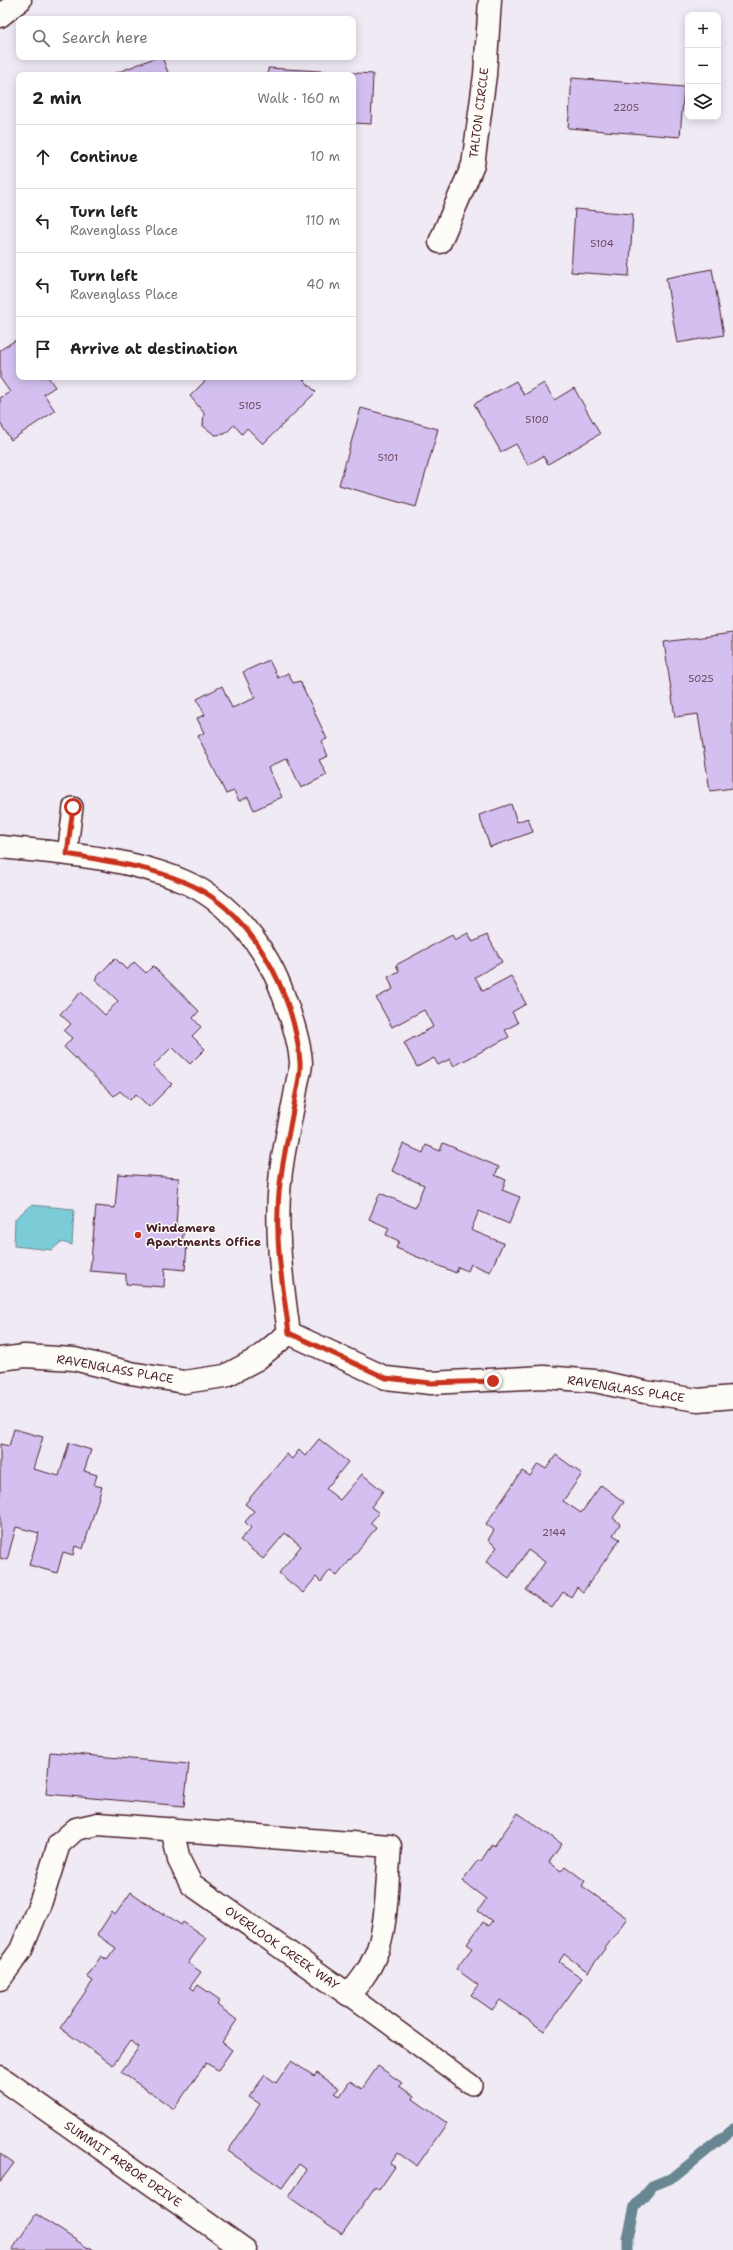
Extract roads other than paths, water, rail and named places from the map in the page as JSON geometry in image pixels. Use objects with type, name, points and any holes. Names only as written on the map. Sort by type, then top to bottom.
[{"type":"street","points":[[0,16],[20,0]]},
{"type":"street","name":"TALTON CIRCLE","points":[[440,242],[473,165],[485,75],[490,0]]},
{"type":"street","points":[[0,847],[67,854],[131,865],[183,881],[219,902],[255,939],[277,974],[292,1018],[301,1064],[282,1159],[278,1210],[281,1271],[289,1333]]},
{"type":"street","name":"RAVENGLASS PLACE","points":[[0,1359],[26,1356],[74,1359],[132,1373],[184,1382],[225,1376],[257,1359],[289,1333],[386,1378],[431,1383],[544,1377],[596,1381],[645,1392],[698,1400],[733,1397]]},
{"type":"street","name":"OVERLOOK CREEK WAY","points":[[0,1979],[21,1950],[41,1901],[59,1844],[76,1829],[98,1824],[172,1829],[390,1846],[382,1932],[376,1955],[364,1977],[349,1995],[191,1884],[179,1860],[172,1829]]},
{"type":"street","name":"SUMMIT ARBOR DRIVE","points":[[0,2077],[246,2250]]},
{"type":"lane","points":[[67,854],[73,807]]},
{"type":"lane","points":[[349,1995],[472,2085]]},
{"type":"water","points":[[31,1205],[74,1209],[72,1245],[61,1242],[52,1250],[14,1246],[15,1219]]},
{"type":"waterway","points":[[628,2250],[628,2238],[635,2206],[652,2186],[674,2177],[733,2129]]},
{"type":"place","name":"Windemere Apartments Office","points":[[138,1235]]}]
